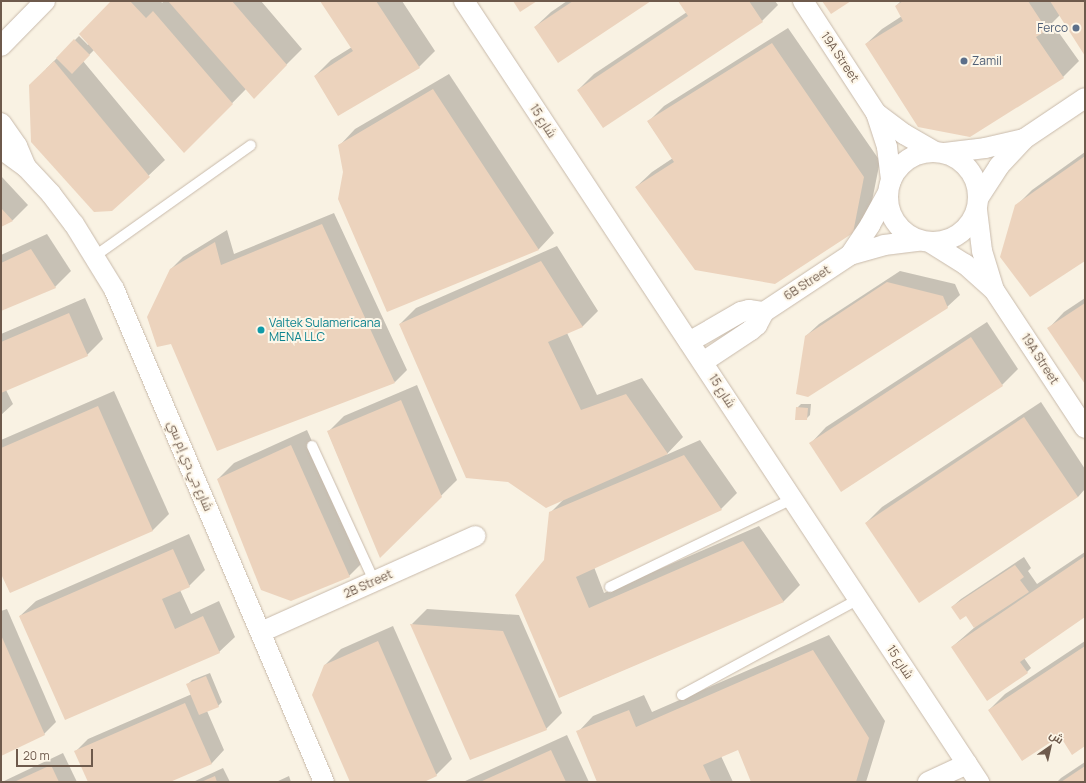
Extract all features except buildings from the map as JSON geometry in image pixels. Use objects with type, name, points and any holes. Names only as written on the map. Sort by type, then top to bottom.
[{"type":"street","points":[[1,46],[44,1]]},
{"type":"street","name":"شارع 15","points":[[464,1],[979,782]]},
{"type":"street","name":"19A Street","points":[[803,1],[876,112],[887,147],[889,187]]},
{"type":"street","points":[[1024,139],[985,148],[940,153],[924,153],[913,156],[896,171],[889,187],[888,205],[896,222],[908,235],[925,242],[943,242],[955,237],[965,230],[972,221],[978,204],[999,166],[1024,139],[1085,98]]},
{"type":"street","name":"19A Street","points":[[876,112],[904,134],[940,153]]},
{"type":"street","name":"شارع جي دي إم سي","points":[[1,123],[17,146],[26,166]]},
{"type":"street","name":"شارع جي دي إم سي","points":[[1,149],[26,166],[60,206],[95,256],[130,323],[324,782]]},
{"type":"street","points":[[940,153],[965,165],[977,186],[978,204]]},
{"type":"street","name":"6B Street","points":[[850,255],[870,225],[889,187]]},
{"type":"street","name":"19A Street","points":[[978,204],[982,251],[994,290]]},
{"type":"street","name":"19A Street","points":[[925,242],[965,264],[994,290],[1085,428]]},
{"type":"street","name":"6B Street","points":[[703,362],[751,330],[757,325],[764,312],[850,255],[884,245],[925,242]]},
{"type":"street","points":[[689,342],[741,312],[749,310],[764,312]]},
{"type":"street","name":"2B Street","points":[[261,632],[476,536]]},
{"type":"street","points":[[928,782],[967,764]]},
{"type":"lane","points":[[95,256],[251,145]]},
{"type":"lane","points":[[312,446],[374,581]]},
{"type":"lane","points":[[610,587],[792,499]]},
{"type":"lane","points":[[682,695],[859,599]]},
{"type":"place","name":"Ferco","points":[[1076,28]]},
{"type":"place","name":"Zamil","points":[[964,61]]},
{"type":"place","name":"Valtek Sulamericana MENA LLC","points":[[261,330]]}]
